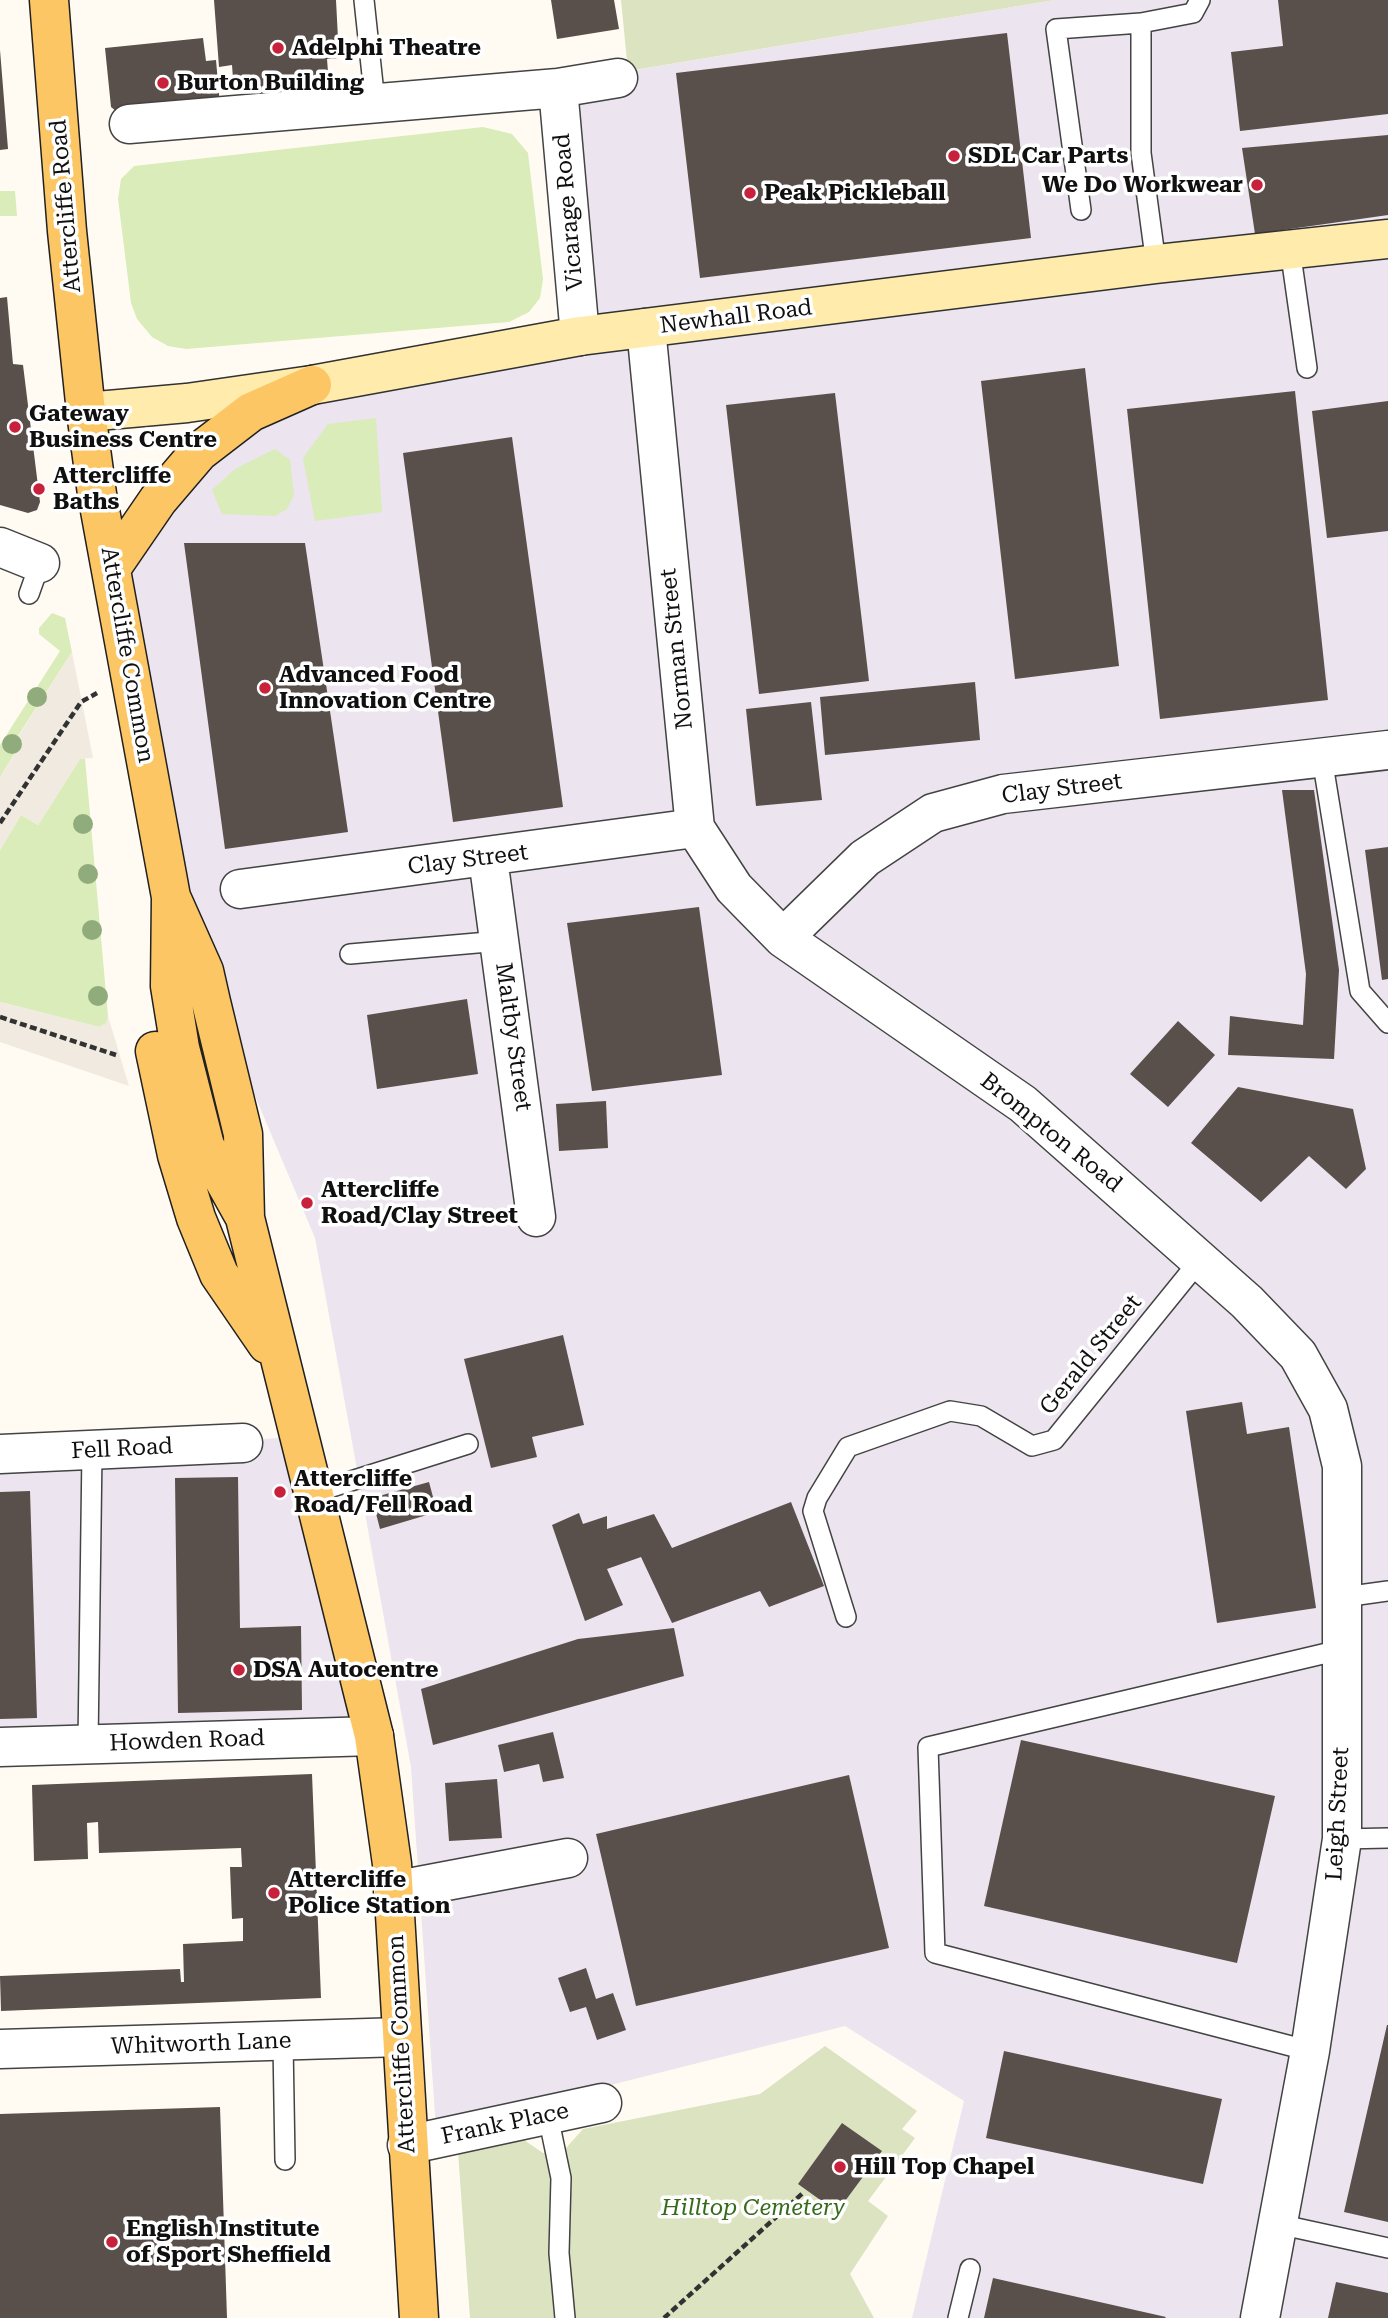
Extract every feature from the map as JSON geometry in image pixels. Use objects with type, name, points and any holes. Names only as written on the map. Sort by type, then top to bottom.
[{"type":"main road","name":"Attercliffe Road","points":[[49,0],[67,231],[86,412]]},
{"type":"main road","name":"Newhall Road","points":[[86,412],[187,403],[312,384],[580,336],[1156,264],[1388,239]]},
{"type":"main road","points":[[112,567],[158,500],[199,452],[251,412],[312,384]]},
{"type":"main road","name":"Attercliffe Common","points":[[86,412],[97,494],[171,897],[170,985],[180,1048],[205,1146],[245,1218],[374,1735],[393,1891],[419,2318]]},
{"type":"main road","name":"Attercliffe Common","points":[[171,897],[148,986],[155,1053],[177,1155],[196,1218],[219,1274],[281,1363]]},
{"type":"street","points":[[129,124],[558,88],[618,78]]},
{"type":"street","name":"Vicarage Road","points":[[558,88],[580,336]]},
{"type":"street","name":"Norman Street","points":[[646,328],[695,828],[734,888],[783,938]]},
{"type":"street","points":[[0,547],[34,579]]},
{"type":"street","name":"Clay Street","points":[[783,938],[865,858],[933,813],[1003,794],[1388,751]]},
{"type":"street","name":"Clay Street","points":[[240,889],[488,858],[695,828]]},
{"type":"street","name":"Maltby Street","points":[[488,858],[537,1217]]},
{"type":"street","name":"Brompton Road","points":[[783,938],[1023,1104],[1247,1302],[1297,1356]]},
{"type":"street","name":"Leigh Street","points":[[1260,2318],[1310,2051],[1342,1839],[1342,1466],[1328,1409],[1297,1356]]},
{"type":"street","name":"Fell Road","points":[[0,1454],[243,1443]]},
{"type":"street","name":"Howden Road","points":[[0,1747],[374,1735]]},
{"type":"street","points":[[393,1891],[568,1857]]},
{"type":"street","name":"Whitworth Lane","points":[[0,2049],[283,2043],[402,2037]]},
{"type":"street","name":"Frank Place","points":[[407,2145],[602,2104]]},
{"type":"lane","points":[[364,0],[375,103]]},
{"type":"lane","points":[[1081,210],[1056,29],[1141,23],[1193,13],[1200,0]]},
{"type":"lane","points":[[1141,23],[1141,153],[1156,264]]},
{"type":"lane","points":[[1290,249],[1307,368]]},
{"type":"lane","points":[[1322,758],[1360,991],[1388,1023]]},
{"type":"lane","points":[[350,954],[500,941]]},
{"type":"lane","name":"Gerald Street","points":[[846,1617],[813,1511],[817,1498],[848,1447],[950,1411],[981,1416],[1032,1446],[1054,1440],[1200,1260]]},
{"type":"lane","points":[[313,1493],[468,1444]]},
{"type":"lane","points":[[88,1744],[92,1451]]},
{"type":"lane","points":[[1344,1597],[1388,1591]]},
{"type":"lane","points":[[1310,2051],[935,1953],[928,1747],[1344,1648]]},
{"type":"lane","points":[[1342,1839],[1388,1838]]},
{"type":"lane","points":[[283,2043],[285,2160]]},
{"type":"lane","points":[[548,2116],[561,2178],[559,2253],[565,2318]]},
{"type":"lane","points":[[1278,2224],[1388,2248]]},
{"type":"lane","points":[[958,2318],[970,2269]]},
{"type":"path","points":[[0,823],[82,702],[131,671]]},
{"type":"path","points":[[0,1017],[120,1056]]},
{"type":"path","points":[[664,2318],[804,2192]]},
{"type":"shaded area","points":[[1054,0],[1388,0],[1388,2318],[912,2318],[964,2101],[845,2026],[436,2129],[411,1767],[315,1238],[171,897],[112,567],[251,412],[580,336],[558,88],[629,71]]},
{"type":"shaded area","points":[[72,652],[93,758],[80,759],[38,825],[21,815],[0,850],[0,777],[23,741],[18,737]]},
{"type":"shaded area","points":[[0,1002],[99,1027],[106,1023],[108,1016],[129,1086],[0,1042]]},
{"type":"shaded area","points":[[299,1437],[374,1736],[0,1747],[0,1453]]},
{"type":"green space","points":[[621,0],[1054,0],[628,71]]},
{"type":"green space","points":[[483,127],[512,134],[528,153],[543,279],[540,298],[529,312],[509,322],[186,349],[168,346],[152,337],[137,319],[131,303],[118,199],[121,179],[134,166]]},
{"type":"green space","points":[[0,191],[15,191],[17,216],[0,216]]},
{"type":"green space","points":[[376,418],[382,512],[315,521],[303,458],[328,424]]},
{"type":"green space","points":[[275,449],[290,460],[294,495],[287,509],[275,516],[222,514],[212,490],[235,469]]},
{"type":"green space","points":[[52,613],[65,618],[72,652],[18,736],[23,740],[0,777],[0,745],[60,651],[39,634],[39,628]]},
{"type":"green space","points":[[85,758],[108,1016],[107,1023],[99,1027],[0,1002],[0,850],[21,815],[38,825],[80,759]]},
{"type":"green space","name":"Hilltop Cemetery","points":[[825,2046],[917,2111],[902,2129],[915,2138],[868,2201],[888,2216],[850,2274],[874,2318],[470,2318],[458,2152],[524,2140],[543,2153],[556,2151],[566,2148],[583,2129],[760,2094]]},
{"type":"building","name":"Adelphi Theatre","points":[[214,0],[336,0],[339,58],[327,59],[329,85],[234,92],[232,65],[219,67]]},
{"type":"building","points":[[551,0],[614,0],[619,29],[557,39]]},
{"type":"building","points":[[1278,0],[1388,0],[1388,114],[1240,131],[1231,52],[1283,46]]},
{"type":"building","points":[[1007,33],[1031,238],[700,278],[676,73]]},
{"type":"building","name":"Burton Building","points":[[203,38],[206,61],[216,60],[220,106],[122,116],[111,107],[105,48]]},
{"type":"building","points":[[0,50],[8,149],[0,150]]},
{"type":"building","points":[[1388,135],[1388,215],[1255,234],[1242,148]]},
{"type":"building","name":"Gateway Business Centre","points":[[7,297],[13,364],[23,365],[40,502],[37,510],[28,513],[0,505],[0,298]]},
{"type":"building","points":[[1085,368],[1119,666],[1015,679],[981,381]]},
{"type":"building","points":[[1295,391],[1328,700],[1160,719],[1127,409]]},
{"type":"building","points":[[835,393],[869,681],[759,694],[726,405]]},
{"type":"building","points":[[1388,401],[1388,531],[1327,538],[1312,411]]},
{"type":"building","points":[[512,437],[563,807],[453,822],[403,453]]},
{"type":"building","name":"Advanced Food Innovation Centre","points":[[184,543],[305,543],[348,832],[225,849]]},
{"type":"building","points":[[975,682],[980,740],[825,755],[820,697]]},
{"type":"building","points":[[811,702],[822,800],[756,806],[746,709]]},
{"type":"building","points":[[1282,790],[1314,790],[1339,970],[1334,1059],[1228,1055],[1230,1016],[1303,1025],[1306,974]]},
{"type":"building","points":[[1388,847],[1388,979],[1382,980],[1365,850]]},
{"type":"building","points":[[699,907],[722,1075],[592,1091],[567,923]]},
{"type":"building","points":[[467,999],[478,1074],[377,1089],[367,1015]]},
{"type":"building","points":[[1178,1021],[1215,1055],[1168,1107],[1130,1074]]},
{"type":"building","points":[[1238,1087],[1353,1109],[1366,1169],[1346,1189],[1309,1156],[1261,1202],[1191,1143]]},
{"type":"building","points":[[606,1101],[608,1148],[559,1151],[556,1104]]},
{"type":"building","points":[[563,1335],[584,1425],[532,1437],[537,1457],[491,1468],[464,1359]]},
{"type":"building","points":[[1242,1402],[1247,1434],[1289,1427],[1316,1608],[1217,1623],[1186,1411]]},
{"type":"building","points":[[238,1477],[240,1628],[301,1626],[302,1710],[178,1713],[175,1478]]},
{"type":"building","points":[[429,1482],[437,1512],[380,1529],[372,1498]]},
{"type":"building","points":[[30,1491],[37,1718],[0,1719],[0,1492]]},
{"type":"building","points":[[791,1502],[824,1586],[769,1607],[760,1591],[672,1623],[641,1557],[607,1569],[623,1605],[585,1621],[552,1525],[579,1513],[583,1524],[607,1516],[607,1529],[654,1514],[672,1548]]},
{"type":"building","points":[[674,1628],[684,1676],[433,1745],[421,1689],[578,1639]]},
{"type":"building","points":[[553,1732],[564,1778],[543,1782],[539,1764],[504,1772],[498,1745]]},
{"type":"building","points":[[1021,1740],[1275,1796],[1237,1963],[984,1906]]},
{"type":"building","name":"Attercliffe Police Station","points":[[312,1774],[321,1998],[1,2011],[0,1976],[180,1969],[181,1982],[184,1982],[183,1944],[243,1941],[243,1918],[232,1919],[230,1867],[242,1867],[241,1848],[99,1853],[98,1822],[87,1823],[88,1859],[34,1861],[32,1785]]},
{"type":"building","points":[[849,1775],[889,1948],[636,2006],[596,1834]]},
{"type":"building","points":[[497,1779],[502,1838],[449,1841],[445,1783]]},
{"type":"building","points":[[586,1968],[596,1999],[613,1993],[626,2030],[597,2040],[586,2007],[570,2012],[558,1978]]},
{"type":"building","points":[[1388,2025],[1388,2222],[1344,2212]]},
{"type":"building","points":[[1004,2051],[1222,2099],[1203,2184],[986,2138]]},
{"type":"building","name":"English Institute of Sport Sheffield","points":[[220,2107],[227,2318],[0,2318],[0,2114]]},
{"type":"building","name":"Hill Top Chapel","points":[[842,2123],[882,2151],[837,2212],[798,2184]]},
{"type":"building","points":[[993,2278],[1166,2317],[984,2318]]},
{"type":"building","points":[[1336,2282],[1388,2293],[1388,2318],[1328,2318]]},
{"type":"place","name":"Adelphi Theatre","points":[[278,48]]},
{"type":"place","name":"Burton Building","points":[[163,83]]},
{"type":"place","name":"SDL Car Parts","points":[[954,156]]},
{"type":"place","name":"We Do Workwear","points":[[1257,185]]},
{"type":"place","name":"Peak Pickleball","points":[[750,193]]},
{"type":"place","name":"Gateway Business Centre","points":[[15,427]]},
{"type":"place","name":"Attercliffe Baths","points":[[39,489]]},
{"type":"place","name":"Advanced Food Innovation Centre","points":[[265,688]]},
{"type":"place","name":"Attercliffe Road/Clay Street","points":[[307,1203]]},
{"type":"place","name":"Attercliffe Road/Fell Road","points":[[280,1492]]},
{"type":"place","name":"DSA Autocentre","points":[[239,1670]]},
{"type":"place","name":"Attercliffe Police Station","points":[[274,1893]]},
{"type":"place","name":"Hill Top Chapel","points":[[840,2167]]},
{"type":"place","name":"English Institute of Sport Sheffield","points":[[112,2242]]}]
